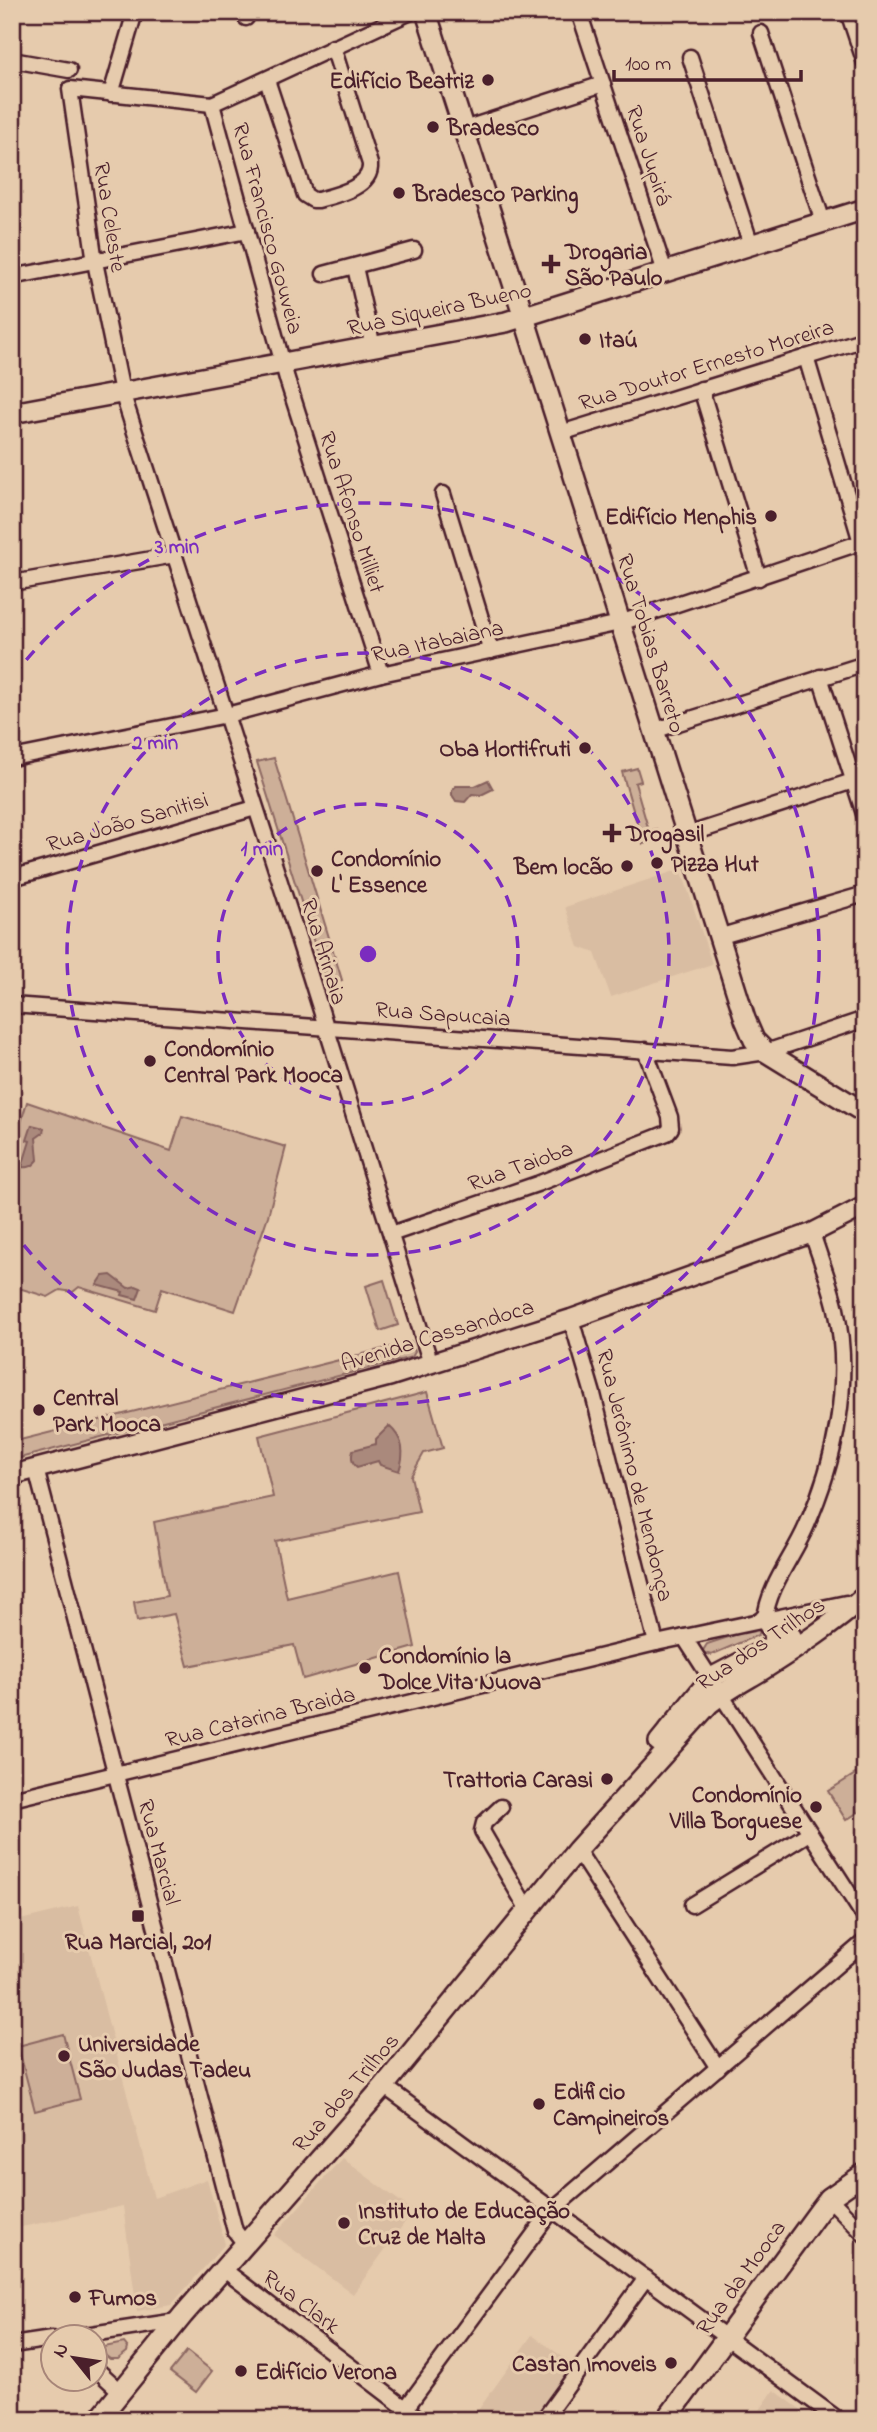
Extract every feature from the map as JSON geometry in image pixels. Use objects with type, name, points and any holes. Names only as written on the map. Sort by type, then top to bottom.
[{"type":"main road","name":"Rua Tobias Barreto","points":[[426,12],[745,1019],[754,1040],[766,1052],[865,1113]]},
{"type":"main road","name":"Rua Siqueira Bueno","points":[[12,413],[524,317],[865,209]]},
{"type":"main road","name":"Rua dos Trilhos","points":[[98,2420],[177,2321],[384,2086],[626,1793],[645,1762],[699,1690],[716,1686],[758,1672],[845,1615],[865,1596],[846,1603],[716,1686]]},
{"type":"main road","points":[[758,1672],[774,1647],[775,1634],[765,1619]]},
{"type":"main road","name":"Rua da Mooca","points":[[666,2420],[830,2198],[865,2173]]},
{"type":"street","points":[[135,12],[111,94],[212,104],[411,12]]},
{"type":"street","name":"Rua Jupirá","points":[[579,12],[665,272]]},
{"type":"street","points":[[848,12],[864,61]]},
{"type":"street","points":[[761,33],[823,222]]},
{"type":"street","points":[[267,80],[301,186],[309,198],[324,199],[362,183],[369,175],[369,159],[333,47]]},
{"type":"street","points":[[690,57],[751,245]]},
{"type":"street","points":[[12,60],[69,71]]},
{"type":"street","points":[[464,129],[603,84]]},
{"type":"street","name":"Rua Celeste","points":[[111,94],[70,89],[95,262],[122,392]]},
{"type":"street","name":"Rua Francisco Gouveia","points":[[212,104],[283,363]]},
{"type":"street","points":[[12,277],[247,231]]},
{"type":"street","points":[[324,274],[414,250]]},
{"type":"street","points":[[355,267],[373,347]]},
{"type":"street","name":"Rua Doutor Ernesto Moreira","points":[[561,433],[865,339]]},
{"type":"street","points":[[806,357],[863,541]]},
{"type":"street","name":"Rua Afonso Milliet","points":[[283,363],[381,674]]},
{"type":"street","points":[[701,389],[759,578]]},
{"type":"street","name":"Rua Arinaia","points":[[122,392],[309,972],[431,1364]]},
{"type":"street","points":[[443,494],[491,651]]},
{"type":"street","name":"Rua Itabaiana","points":[[12,758],[227,715],[381,674],[620,623],[863,541]]},
{"type":"street","points":[[12,583],[175,555]]},
{"type":"street","points":[[653,732],[865,664]]},
{"type":"street","points":[[821,677],[865,817]]},
{"type":"street","points":[[687,835],[853,781]]},
{"type":"street","name":"Rua João Sanitisi","points":[[12,878],[255,808]]},
{"type":"street","points":[[718,937],[865,894]]},
{"type":"street","name":"Rua Sapucaia","points":[[12,1005],[732,1057],[766,1052],[865,1019]]},
{"type":"street","name":"Rua Taioba","points":[[391,1234],[537,1184],[665,1135],[671,1128],[670,1117],[645,1050]]},
{"type":"street","name":"Avenida Cassandoca","points":[[12,1475],[431,1364],[572,1319],[812,1233],[865,1206]]},
{"type":"street","points":[[765,1619],[769,1599],[816,1503],[840,1418],[841,1342],[836,1308],[812,1233]]},
{"type":"street","name":"Rua Jerônimo de Mendonça","points":[[572,1319],[656,1643]]},
{"type":"street","name":"Rua Marcial","points":[[36,1469],[235,2231],[245,2244]]},
{"type":"street","name":"Rua dos Trilhos","points":[[765,1619],[846,1603]]},
{"type":"street","name":"Rua Catarina Braida","points":[[12,1799],[765,1619]]},
{"type":"street","points":[[684,1637],[865,1918]]},
{"type":"street","points":[[501,1807],[484,1824],[482,1831],[528,1910]]},
{"type":"street","points":[[692,1905],[809,1833]]},
{"type":"street","points":[[577,1850],[718,2068]]},
{"type":"street","points":[[406,2408],[552,2210],[865,1941]]},
{"type":"street","points":[[384,2086],[839,2420]]},
{"type":"street","points":[[830,2198],[865,2235]]},
{"type":"street","name":"Rua Clark","points":[[223,2269],[421,2420]]},
{"type":"street","points":[[544,2420],[646,2278]]},
{"type":"street","points":[[108,2331],[177,2321]]},
{"type":"street","points":[[108,2334],[113,2330]]},
{"type":"street","points":[[12,2345],[38,2341]]},
{"type":"street","points":[[108,2380],[120,2392]]},
{"type":"shaded area","points":[[274,758],[342,980],[327,984],[257,762]]},
{"type":"shaded area","points":[[637,768],[641,781],[635,783],[649,831],[657,829],[660,839],[643,844],[622,772]]},
{"type":"shaded area","points":[[488,780],[493,789],[481,795],[472,794],[465,802],[456,801],[452,795],[456,786],[475,786]]},
{"type":"shaded area","points":[[681,869],[712,964],[611,997],[595,953],[579,947],[565,907]]},
{"type":"shaded area","points":[[27,1102],[171,1151],[182,1116],[286,1147],[268,1216],[235,1311],[162,1288],[155,1310],[79,1287],[73,1292],[60,1290],[48,1297],[12,1286],[12,1232],[20,1208],[12,1205],[12,1152]]},
{"type":"shaded area","points":[[32,1125],[44,1128],[43,1133],[36,1138],[38,1160],[31,1166],[22,1167],[30,1141],[27,1140]]},
{"type":"shaded area","points":[[111,1275],[128,1288],[141,1288],[137,1299],[97,1285],[103,1276]]},
{"type":"shaded area","points":[[384,1280],[398,1325],[380,1331],[366,1286]]},
{"type":"shaded area","points":[[411,1342],[415,1352],[412,1357],[12,1460],[12,1442]]},
{"type":"shaded area","points":[[427,1392],[443,1448],[424,1453],[411,1476],[419,1512],[275,1541],[287,1598],[399,1571],[415,1647],[303,1679],[294,1645],[188,1666],[174,1614],[137,1621],[134,1602],[167,1596],[154,1522],[273,1497],[259,1436]]},
{"type":"shaded area","points":[[389,1426],[398,1436],[402,1447],[399,1471],[380,1465],[378,1461],[357,1467],[352,1459],[353,1450],[376,1444],[376,1439]]},
{"type":"shaded area","points":[[756,1628],[760,1632],[758,1635],[711,1655],[702,1652],[707,1644]]},
{"type":"shaded area","points":[[865,1768],[865,1808],[846,1820],[828,1791]]},
{"type":"shaded area","name":"Universidade São Judas Tadeu","points":[[78,1906],[154,2198],[207,2179],[225,2244],[171,2305],[137,2311],[123,2206],[12,2229],[12,1922]]},
{"type":"shaded area","points":[[63,2034],[80,2099],[35,2111],[18,2046]]},
{"type":"shaded area","name":"Instituto de Educação Cruz de Malta","points":[[342,2158],[413,2211],[353,2294],[274,2235]]},
{"type":"shaded area","points":[[532,2335],[574,2365],[533,2420],[471,2420]]},
{"type":"shaded area","points":[[124,2343],[128,2348],[118,2359],[110,2359],[108,2346]]},
{"type":"shaded area","points":[[187,2351],[212,2371],[196,2392],[170,2372]]},
{"type":"shaded area","points":[[774,2390],[815,2420],[753,2420]]},
{"type":"place","name":"Edifício Beatriz","points":[[488,80]]},
{"type":"place","name":"Bradesco","points":[[433,127]]},
{"type":"place","name":"Bradesco Parking","points":[[399,193]]},
{"type":"place","name":"Drogaria São Paulo","points":[[551,264]]},
{"type":"place","name":"Itaú","points":[[585,339]]},
{"type":"place","name":"Edifício Menphis","points":[[771,516]]},
{"type":"place","name":"Oba Hortifruti","points":[[585,748]]},
{"type":"place","name":"Drogasil","points":[[612,833]]},
{"type":"place","name":"Pizza Hut","points":[[657,863]]},
{"type":"place","name":"Bem locão","points":[[627,866]]},
{"type":"place","name":"Condomínio L' Essence","points":[[317,871]]},
{"type":"place","name":"Condomínio Central Park Mooca","points":[[150,1061]]},
{"type":"place","name":"Central Park Mooca","points":[[39,1410]]},
{"type":"place","name":"Condomínio la Dolce Vita Nuova","points":[[365,1668]]},
{"type":"place","name":"Trattoria Carasi","points":[[607,1779]]},
{"type":"place","name":"Condomínio Villa Borguese","points":[[816,1807]]},
{"type":"place","name":"Rua Marcial, 201","points":[[138,1916]]},
{"type":"place","name":"Universidade São Judas Tadeu","points":[[64,2056]]},
{"type":"place","name":"Edificio Campineiros","points":[[539,2104]]},
{"type":"place","name":"Instituto de Educação Cruz de Malta","points":[[344,2223]]},
{"type":"place","name":"Fumos","points":[[75,2297]]},
{"type":"place","name":"Castan Imoveis","points":[[671,2363]]},
{"type":"place","name":"Edifício Verona","points":[[241,2371]]}]
